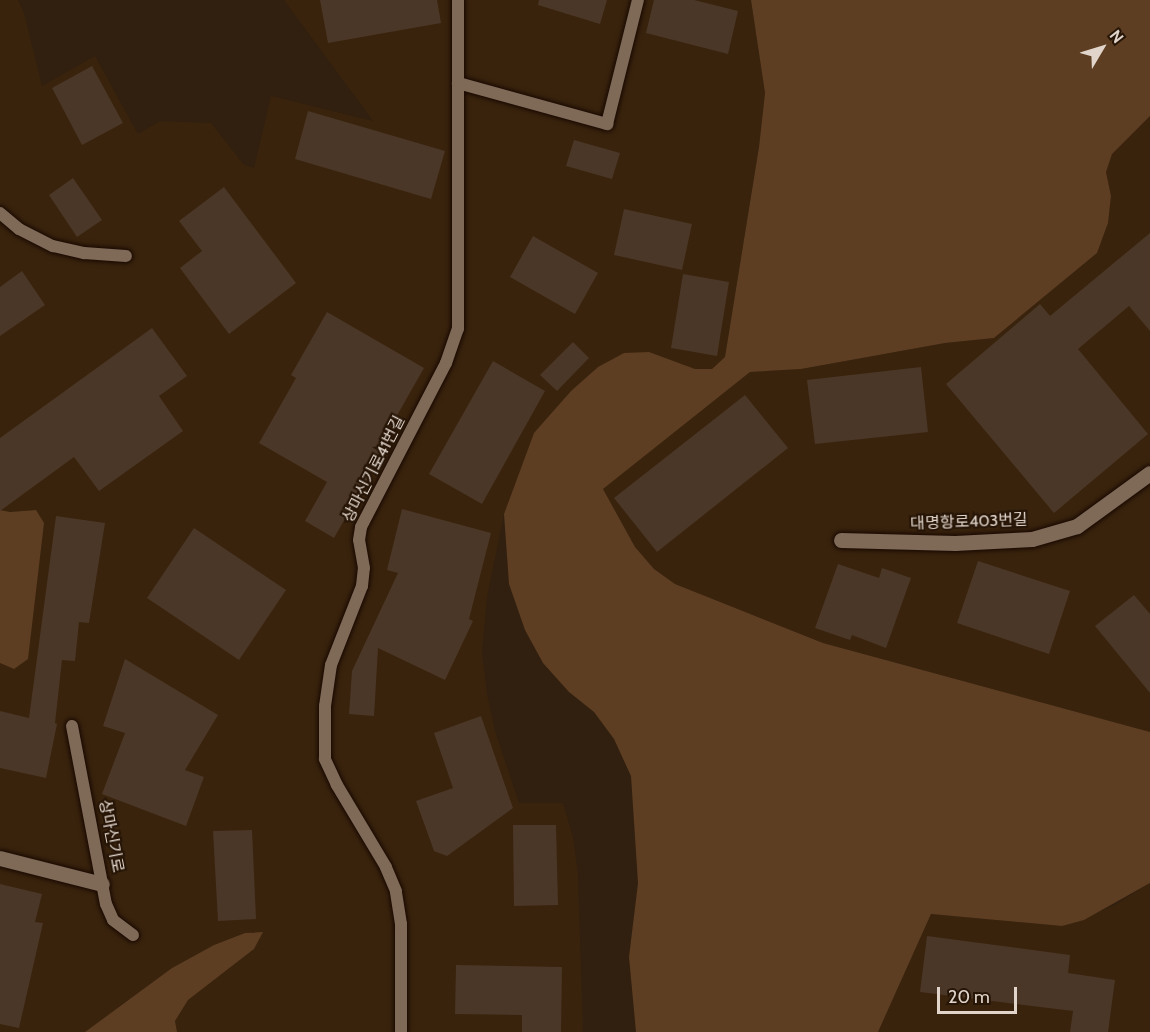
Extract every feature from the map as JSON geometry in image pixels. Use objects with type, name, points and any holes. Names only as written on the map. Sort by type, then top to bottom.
[{"type":"street","name":"대명항로403번길","points":[[841,540],[955,543],[1032,539],[1077,526],[1150,473]]},
{"type":"street","name":"상마신기로","points":[[0,858],[102,884]]},
{"type":"lane","name":"상마신기로41번길","points":[[401,1032],[400,924],[396,891],[386,867],[342,794],[325,759],[325,706],[331,665],[362,585],[364,568],[359,540],[361,527],[455,344],[459,304],[458,0]]},
{"type":"lane","points":[[458,83],[607,124],[638,0]]},
{"type":"lane","points":[[0,213],[19,229],[53,246],[84,253],[126,256]]},
{"type":"lane","name":"상마신기로","points":[[72,726],[102,884]]},
{"type":"lane","points":[[102,884],[113,920],[133,935]]},
{"type":"shaded area","points":[[0,0],[18,0],[24,13],[42,86],[95,56],[138,134],[160,121],[211,123],[244,165],[254,168],[271,96],[373,121],[284,0],[751,0],[765,93],[759,147],[725,357],[712,369],[694,369],[649,352],[598,367],[571,391],[534,434],[504,514],[487,597],[482,652],[487,694],[495,731],[519,803],[563,803],[573,837],[578,874],[583,1032],[177,1032],[175,1021],[188,1000],[254,949],[262,932],[245,933],[214,945],[172,968],[85,1032],[0,1032],[0,663],[14,669],[36,510],[10,512],[0,510]]},
{"type":"shaded area","points":[[751,0],[1150,0],[1150,116],[1112,154],[1106,172],[1111,196],[1108,223],[1097,253],[994,338],[945,343],[801,369],[750,372],[603,489],[635,547],[654,569],[675,584],[823,643],[1150,732],[1150,883],[1084,920],[1062,926],[931,914],[878,1032],[636,1032],[629,957],[638,883],[631,776],[614,739],[594,712],[569,692],[543,663],[525,630],[509,584],[504,514],[534,433],[571,391],[598,367],[624,353],[649,352],[695,369],[712,369],[725,357],[759,147],[765,93]]},
{"type":"shaded area","points":[[1150,116],[1150,732],[823,643],[675,584],[654,569],[635,547],[603,489],[750,372],[801,369],[945,343],[994,338],[1097,253],[1108,223],[1111,196],[1106,172],[1112,153]]},
{"type":"shaded area","points":[[0,510],[10,512],[36,510],[44,523],[28,659],[14,669],[0,663]]},
{"type":"shaded area","points":[[1150,883],[1150,1032],[878,1032],[931,914],[1062,926],[1115,905]]},
{"type":"shaded area","points":[[263,932],[254,949],[188,1000],[175,1021],[177,1032],[85,1032],[172,968],[214,945],[245,933]]},
{"type":"building","points":[[320,0],[437,0],[441,23],[328,43]]},
{"type":"building","points":[[539,0],[607,0],[600,24],[538,5]]},
{"type":"building","points":[[654,0],[694,0],[738,11],[728,54],[646,33]]},
{"type":"building","points":[[92,66],[123,123],[82,145],[52,88]]},
{"type":"building","points":[[308,111],[445,151],[431,199],[295,159]]},
{"type":"building","points":[[574,140],[620,153],[612,179],[566,166]]},
{"type":"building","points":[[73,178],[102,220],[77,237],[49,195]]},
{"type":"building","points":[[224,187],[296,283],[229,334],[180,268],[202,251],[179,221]]},
{"type":"building","points":[[624,209],[692,224],[682,270],[614,255]]},
{"type":"building","points":[[1150,233],[1150,331],[1129,306],[1078,349],[1148,434],[1054,513],[946,384],[1040,304],[1050,316]]},
{"type":"building","points":[[533,236],[598,273],[575,314],[510,277]]},
{"type":"building","points":[[22,271],[45,305],[0,336],[0,287]]},
{"type":"building","points":[[683,274],[729,282],[717,356],[671,348]]},
{"type":"building","points":[[327,312],[424,368],[383,440],[388,443],[334,538],[305,521],[327,482],[259,443],[296,378],[291,375]]},
{"type":"building","points":[[152,328],[187,376],[159,396],[183,431],[99,491],[74,457],[0,511],[0,438]]},
{"type":"building","points":[[573,342],[589,358],[557,391],[540,375]]},
{"type":"building","points":[[493,361],[545,391],[482,504],[429,474]]},
{"type":"building","points":[[921,367],[928,432],[815,444],[807,380]]},
{"type":"building","points":[[745,395],[788,448],[657,552],[614,498]]},
{"type":"building","points":[[402,509],[491,533],[469,619],[473,621],[445,680],[378,648],[374,716],[349,714],[352,671],[398,573],[387,570]]},
{"type":"building","points":[[56,516],[105,523],[89,623],[79,622],[75,661],[62,660],[55,723],[57,724],[46,778],[0,768],[0,711],[29,718]]},
{"type":"building","points":[[194,528],[286,590],[239,660],[147,598]]},
{"type":"building","points":[[978,561],[1070,591],[1049,654],[957,623]]},
{"type":"building","points":[[838,564],[879,578],[882,568],[911,578],[886,648],[852,635],[850,640],[815,628]]},
{"type":"building","points":[[1134,595],[1150,614],[1150,693],[1095,626]]},
{"type":"building","points":[[125,659],[218,715],[185,770],[204,777],[186,826],[102,794],[125,733],[103,726]]},
{"type":"building","points":[[481,716],[513,808],[447,856],[434,851],[416,801],[453,788],[434,733]]},
{"type":"building","points":[[513,825],[556,825],[558,905],[514,906]]},
{"type":"building","points":[[252,830],[256,919],[218,921],[213,831]]},
{"type":"building","points":[[0,884],[42,894],[35,922],[43,923],[19,1028],[0,1024]]},
{"type":"building","points":[[927,936],[1070,955],[1068,973],[1115,980],[1108,1032],[1070,1032],[1073,1011],[920,992]]},
{"type":"building","points":[[456,965],[562,967],[561,1032],[522,1032],[522,1015],[455,1014]]}]
